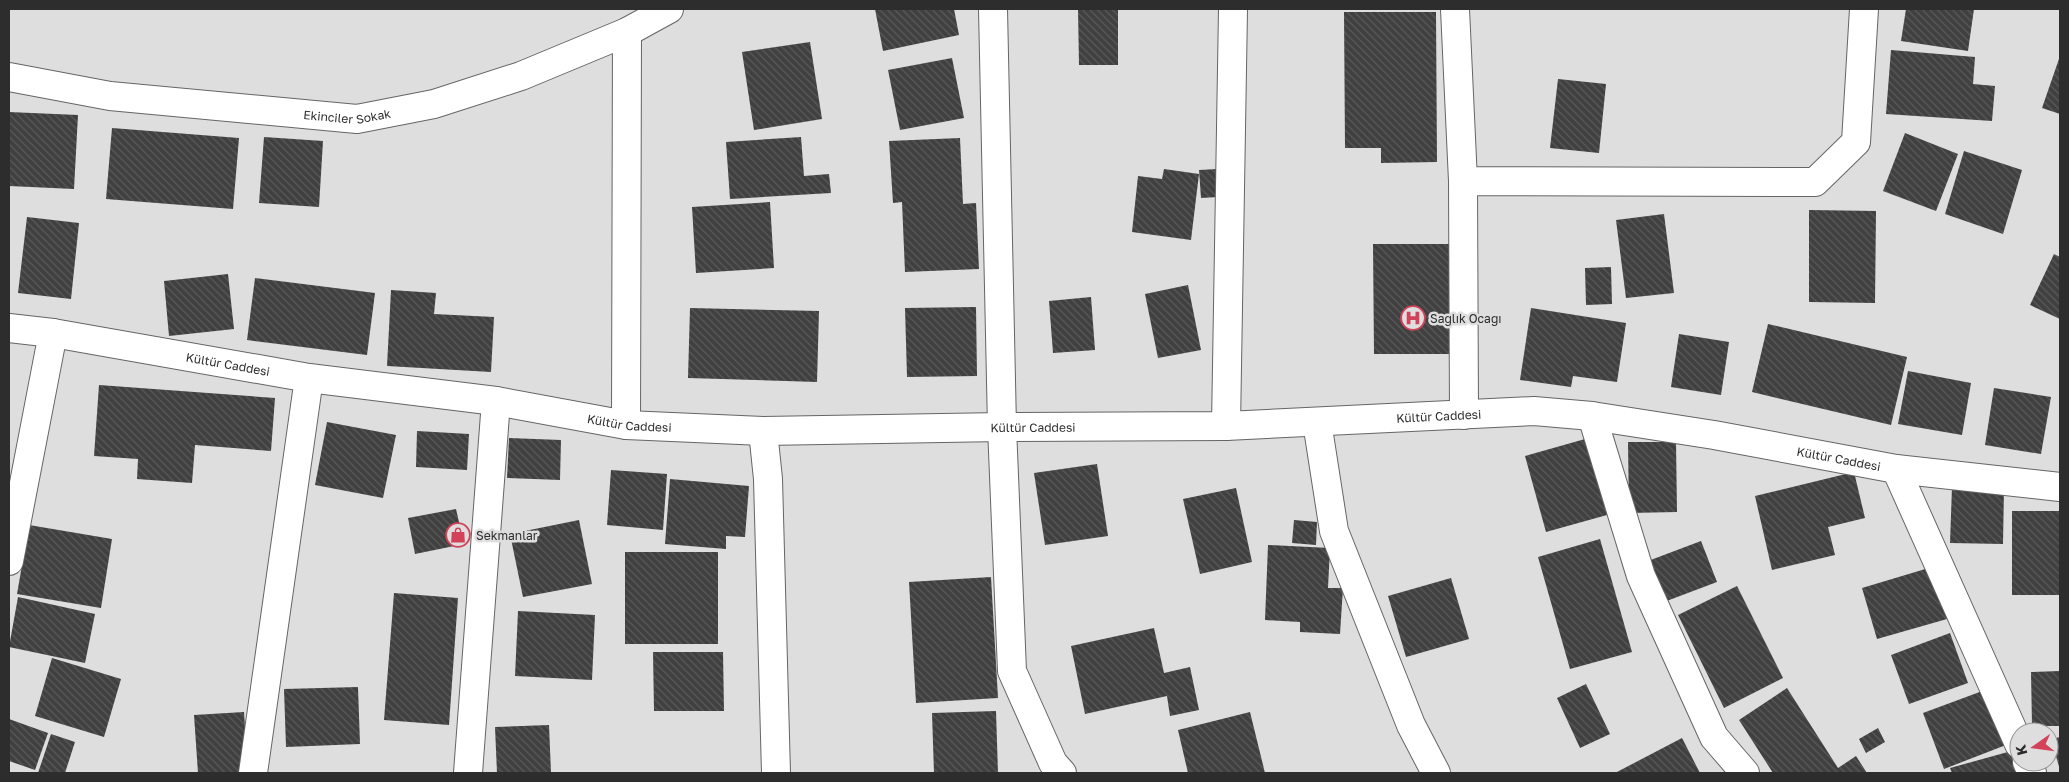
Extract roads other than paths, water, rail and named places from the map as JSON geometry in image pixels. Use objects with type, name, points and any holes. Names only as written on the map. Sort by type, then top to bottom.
[{"type":"street","name":"Ekinciler Sokak","points":[[9,77],[110,96],[357,119],[434,104],[521,76],[627,32],[669,9]]},
{"type":"street","points":[[993,9],[1002,427],[1012,671],[1053,763],[1062,773]]},
{"type":"street","points":[[1226,426],[1234,9]]},
{"type":"street","points":[[1455,9],[1463,181],[1464,415]]},
{"type":"street","points":[[1463,181],[1815,182],[1856,142],[1864,9]]},
{"type":"street","points":[[626,425],[627,32]]},
{"type":"street","name":"Kültür Caddesi","points":[[9,328],[53,333],[309,378],[496,401],[626,425],[763,431],[1226,426],[1534,411],[1592,416],[1714,435],[1896,469],[2060,487]]},
{"type":"street","points":[[9,561],[53,333]]},
{"type":"street","points":[[253,773],[309,378]]},
{"type":"street","points":[[468,773],[496,401]]},
{"type":"street","points":[[1592,416],[1641,576],[1714,737],[1745,773]]},
{"type":"street","points":[[1317,422],[1334,531],[1411,725],[1436,773]]},
{"type":"street","points":[[763,431],[768,479],[776,773]]},
{"type":"street","points":[[1896,469],[2009,722]]},
{"type":"place","name":"Saglık Ocagı","points":[[1413,318]]},
{"type":"place","name":"Sekmanlar","points":[[458,535]]}]
